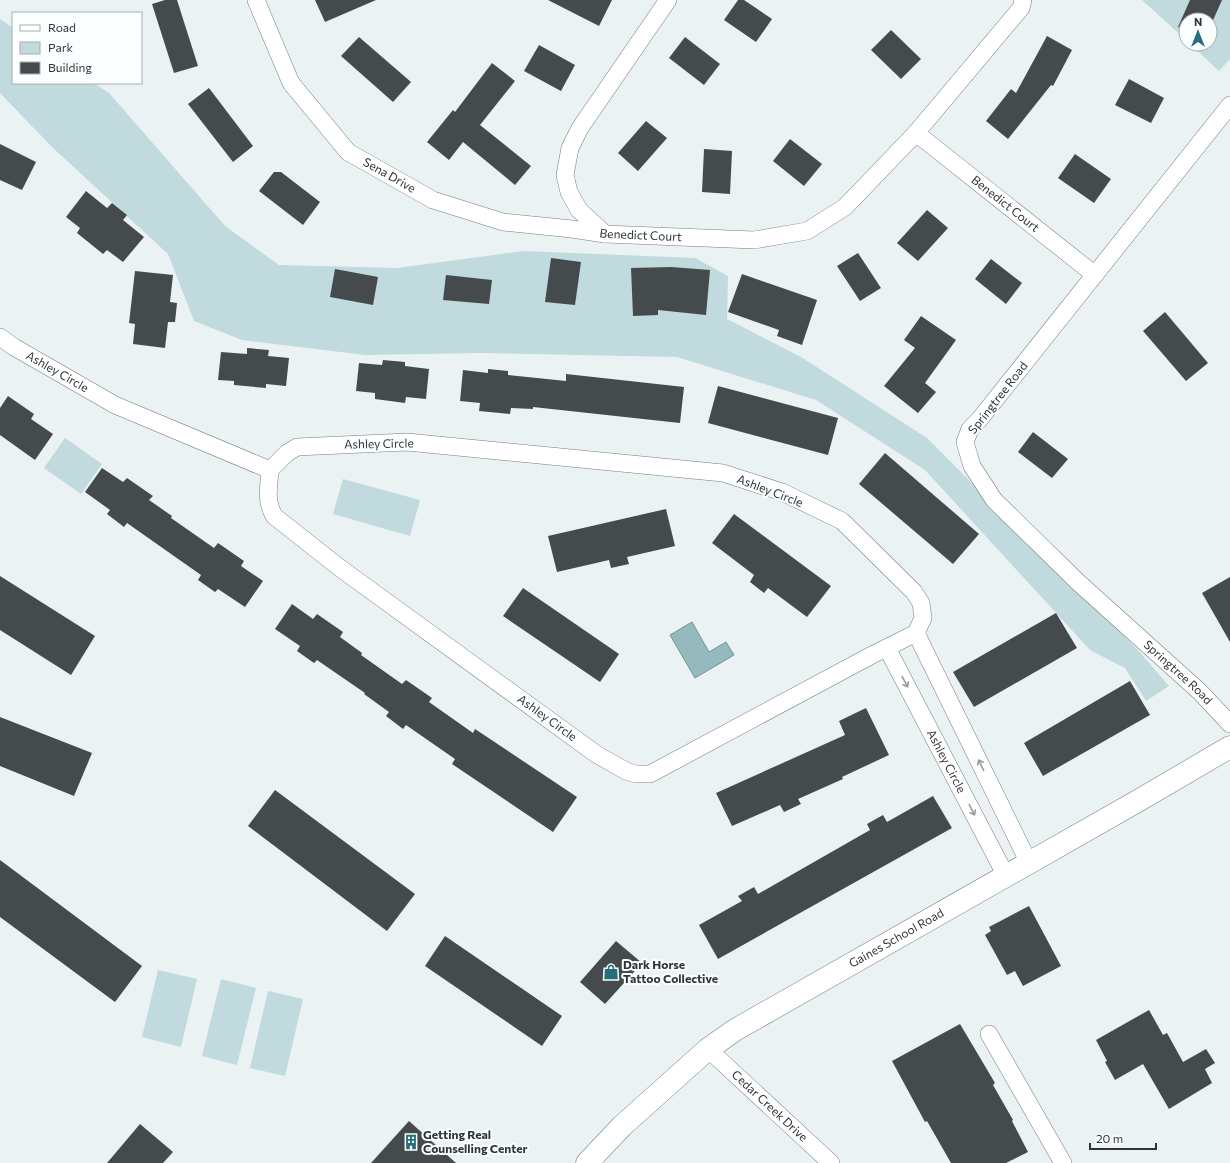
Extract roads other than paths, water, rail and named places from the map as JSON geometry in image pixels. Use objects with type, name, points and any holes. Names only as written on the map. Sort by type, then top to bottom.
[{"type":"main road","name":"Gaines School Road","points":[[587,1163],[622,1126],[708,1048],[735,1030],[1230,747]]},
{"type":"street","name":"Sena Drive","points":[[256,0],[291,83],[348,152],[433,200],[503,222],[605,234]]},
{"type":"street","name":"Benedict Court","points":[[668,0],[580,128],[570,148],[565,175],[569,192],[579,210],[605,234],[754,240],[807,231],[845,207],[916,133],[1021,8],[1023,0]]},
{"type":"street","name":"Springtree Road","points":[[1230,105],[980,420],[970,429],[965,442],[972,466],[994,500],[1079,584],[1200,692],[1230,724]]},
{"type":"street","name":"Benedict Court","points":[[916,133],[1095,275]]},
{"type":"street","name":"Ashley Circle","points":[[0,336],[14,347],[115,405],[270,470]]},
{"type":"street","name":"Ashley Circle","points":[[407,442],[723,473],[782,492],[842,521],[914,592],[921,603],[923,618],[916,634],[650,774],[636,774],[626,771],[596,754],[340,568],[274,516],[268,499],[270,470],[297,447],[407,442]]},
{"type":"street","points":[[916,634],[1029,863]]},
{"type":"street","name":"Ashley Circle","points":[[887,648],[1006,876]]},
{"type":"street","points":[[989,1034],[1063,1163]]},
{"type":"street","name":"Cedar Creek Drive","points":[[708,1048],[831,1163]]},
{"type":"place","name":"Dark Horse Tattoo Collective","points":[[611,972]]},
{"type":"place","name":"Getting Real Counselling Center","points":[[411,1142]]}]
